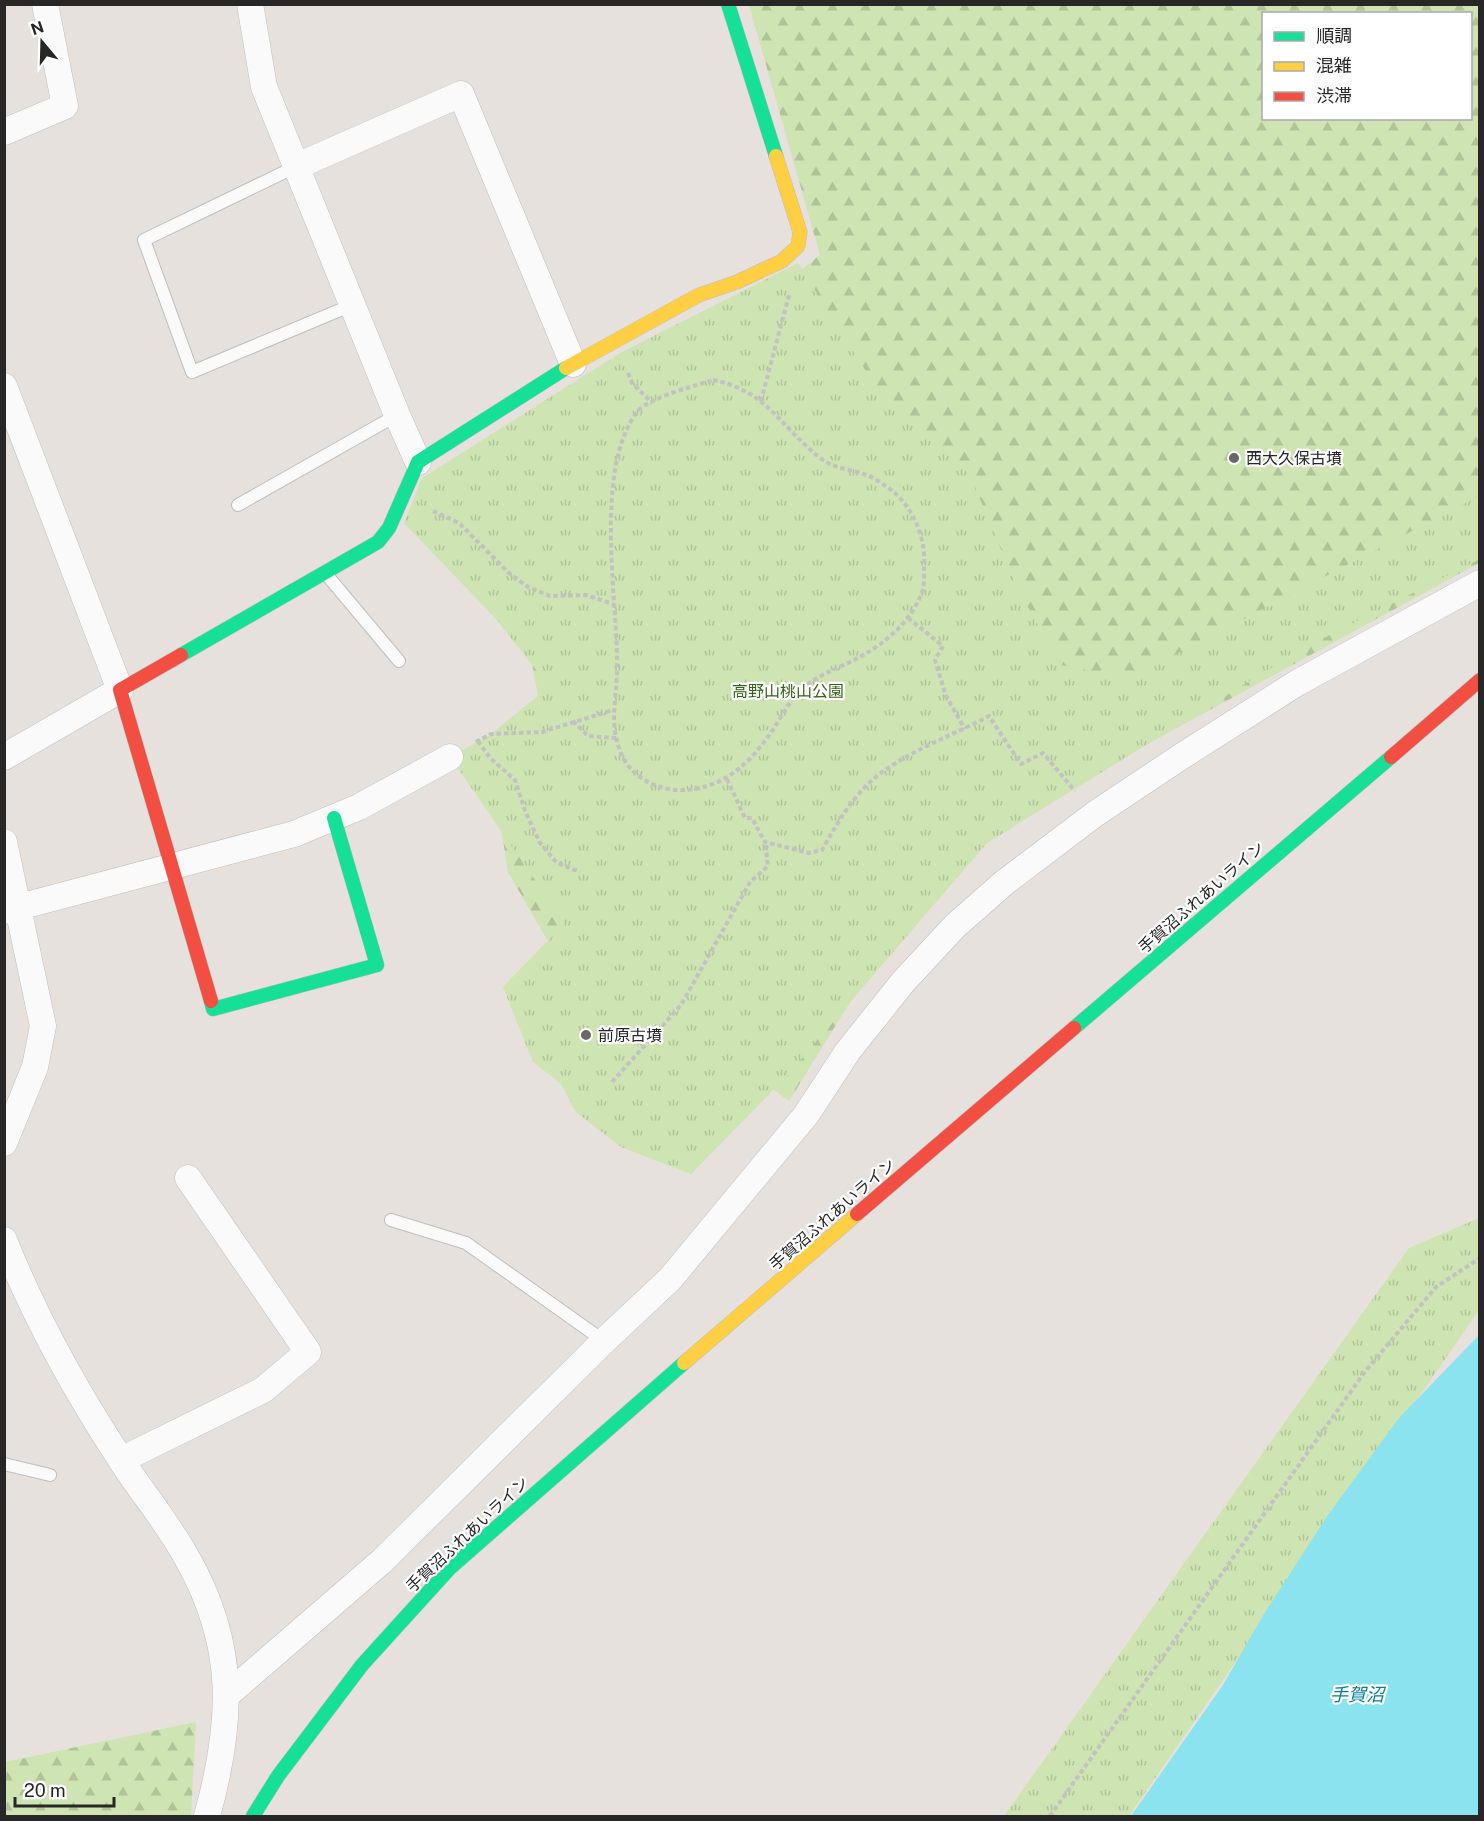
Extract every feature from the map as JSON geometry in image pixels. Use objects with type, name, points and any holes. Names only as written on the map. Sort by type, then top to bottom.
[{"type":"street","points":[[4,132],[65,106],[45,4]]},
{"type":"street","points":[[250,4],[264,87],[351,305],[418,462]]},
{"type":"street","points":[[4,757],[378,542],[389,528],[418,462],[573,364],[699,295],[713,292],[781,262],[799,245],[800,232],[728,4]]},
{"type":"street","points":[[295,167],[461,94],[573,364]]},
{"type":"street","points":[[4,386],[120,690],[213,1009],[377,965],[334,818]]},
{"type":"street","points":[[227,1695],[382,1561],[604,1341],[670,1279],[806,1115],[848,1050],[903,982],[955,926],[1005,882],[1095,814],[1297,684],[1479,584]]},
{"type":"street","name":"手賀沼ふれあいライン","points":[[253,1816],[278,1776],[362,1665],[450,1568],[713,1337],[1479,680]]},
{"type":"street","points":[[12,910],[294,834],[359,807],[450,757]]},
{"type":"street","points":[[4,842],[12,910],[43,1026],[35,1066],[4,1143]]},
{"type":"street","points":[[121,1460],[262,1390],[308,1352],[188,1178]]},
{"type":"street","points":[[4,1240],[51,1347],[121,1460],[187,1556],[208,1598],[217,1629],[227,1695],[225,1742],[207,1816]]},
{"type":"lane","points":[[295,167],[144,240],[192,372],[351,305]]},
{"type":"lane","points":[[238,505],[397,416]]},
{"type":"lane","points":[[325,573],[399,660]]},
{"type":"lane","points":[[391,1220],[466,1243],[604,1341]]},
{"type":"lane","points":[[4,1464],[50,1475]]},
{"type":"path","points":[[761,401],[792,286]]},
{"type":"path","points":[[624,363],[632,383],[652,404]]},
{"type":"path","points":[[713,380],[735,384],[771,407],[816,454],[829,464],[865,474],[894,492],[914,514],[926,553],[922,593],[908,618],[889,638],[856,659],[821,675],[796,695],[754,755],[727,779],[693,789],[675,790],[654,786],[637,775],[622,756],[613,728],[612,710],[617,673],[613,604],[612,502],[624,434],[640,409],[652,404],[713,380]]},
{"type":"path","points":[[423,507],[459,523],[510,574],[528,587],[550,596],[586,595],[613,604]]},
{"type":"path","points":[[908,618],[943,646],[935,660],[946,696],[964,729]]},
{"type":"path","points":[[450,757],[491,734],[542,732],[612,710]]},
{"type":"path","points":[[765,842],[809,853],[822,850],[851,802],[869,783],[900,762],[989,716],[1021,764],[1043,753],[1095,814]]},
{"type":"path","points":[[573,721],[588,736],[616,738]]},
{"type":"path","points":[[478,741],[490,758],[515,780],[525,811],[540,843],[557,863],[580,872]]},
{"type":"path","points":[[612,1082],[681,1005],[750,882],[768,866],[765,842],[752,818],[745,818],[727,779]]},
{"type":"path","points":[[1050,1816],[1364,1373],[1436,1287],[1479,1258]]},
{"type":"green space","points":[[749,5],[1479,5],[1479,563],[939,858],[789,1101],[755,1076],[569,978],[508,872],[490,758],[538,696],[525,626],[751,309],[820,255]]},
{"type":"green space","name":"高野山桃山公園","points":[[798,263],[874,384],[970,475],[1016,585],[1060,665],[1131,678],[1479,496],[1480,559],[1300,650],[987,843],[784,1079],[691,1174],[621,1147],[576,1112],[560,1083],[533,1062],[503,987],[565,923],[450,757],[491,734],[538,696],[537,671],[496,619],[404,523],[422,478],[620,353]]},
{"type":"green space","points":[[1479,1218],[1479,1310],[1129,1816],[1004,1816],[1409,1248]]},
{"type":"green space","points":[[196,1722],[191,1816],[5,1816],[5,1762]]},
{"type":"water","name":"手賀沼","points":[[1479,1335],[1479,1816],[1131,1816],[1223,1685],[1264,1614],[1328,1515],[1399,1418]]},
{"type":"traffic: fast","points":[[728,4],[776,156]]},
{"type":"traffic: fast","points":[[181,655],[378,542],[389,528],[418,462],[566,368]]},
{"type":"traffic: fast","points":[[1074,1028],[1391,757]]},
{"type":"traffic: fast","points":[[211,1001],[213,1009],[377,965],[334,818]]},
{"type":"traffic: fast","points":[[253,1816],[278,1776],[362,1665],[450,1568],[684,1363]]},
{"type":"traffic: slow","points":[[566,368],[699,295],[737,282],[782,261],[798,246],[800,232],[776,156]]},
{"type":"traffic: slow","points":[[684,1363],[857,1214]]},
{"type":"traffic: jam","points":[[181,655],[120,690],[211,1001]]},
{"type":"traffic: jam","points":[[1391,757],[1480,680]]},
{"type":"traffic: jam","points":[[857,1214],[1074,1028]]},
{"type":"place","name":"西大久保古墳","points":[[1234,458]]},
{"type":"place","name":"前原古墳","points":[[586,1035]]}]
